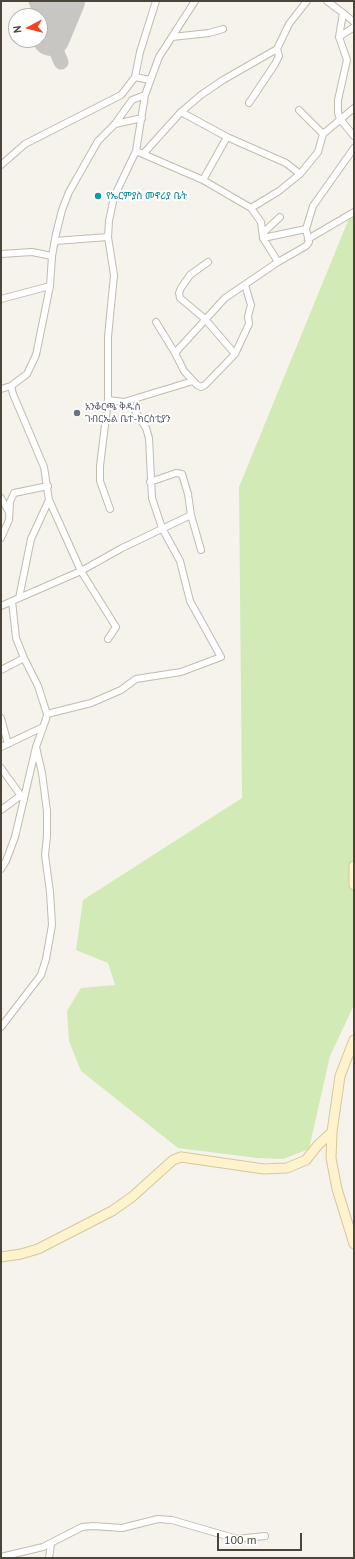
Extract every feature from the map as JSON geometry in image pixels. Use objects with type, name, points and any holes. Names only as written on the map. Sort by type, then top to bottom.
[{"type":"main road","points":[[354,866],[354,885]]},
{"type":"main road","points":[[354,1040],[340,1076],[332,1132],[331,1158],[334,1176],[354,1244]]},
{"type":"main road","points":[[1,1257],[21,1254],[38,1249],[112,1211],[132,1197],[173,1160],[181,1157],[264,1169],[287,1168],[306,1160],[318,1145],[332,1132]]},
{"type":"street","points":[[1,165],[18,149],[34,138],[121,95],[135,77],[140,52],[156,1]]},
{"type":"street","points":[[110,509],[102,492],[100,474],[108,400],[108,338],[114,275],[108,237],[109,221],[114,197],[136,151],[145,95],[150,80],[159,57],[195,1]]},
{"type":"street","points":[[144,153],[181,112],[216,84],[277,49],[289,24],[307,1]]},
{"type":"street","points":[[327,1],[354,22]]},
{"type":"street","points":[[343,13],[339,37],[347,60],[338,100],[340,119],[354,136]]},
{"type":"street","points":[[339,37],[354,27]]},
{"type":"street","points":[[172,37],[209,33],[223,29]]},
{"type":"street","points":[[249,103],[275,64],[279,56],[277,49]]},
{"type":"street","points":[[135,77],[150,80]]},
{"type":"street","points":[[1,389],[11,386],[27,374],[32,364],[50,286],[54,240],[62,210],[69,192],[98,141],[115,124],[132,100],[145,95]]},
{"type":"street","points":[[251,208],[279,191],[300,174],[318,152],[323,134],[354,108]]},
{"type":"street","points":[[299,110],[323,134]]},
{"type":"street","points":[[181,112],[227,137],[286,163],[300,174]]},
{"type":"street","points":[[115,124],[142,118]]},
{"type":"street","points":[[203,180],[227,137]]},
{"type":"street","points":[[175,353],[225,298],[278,262],[306,246],[308,239],[306,229],[313,206],[354,148]]},
{"type":"street","points":[[136,151],[144,153],[203,180],[251,208],[261,222],[263,235],[278,262]]},
{"type":"street","points":[[308,239],[354,212]]},
{"type":"street","points":[[263,235],[280,217]]},
{"type":"street","points":[[263,235],[306,229]]},
{"type":"street","points":[[54,240],[108,237]]},
{"type":"street","points":[[1,254],[32,252],[52,256]]},
{"type":"street","points":[[208,262],[190,275],[179,293],[180,298],[205,319],[235,354]]},
{"type":"street","points":[[156,322],[184,371],[201,387],[205,385],[235,354],[249,324],[248,316],[251,305],[245,285]]},
{"type":"street","points":[[1,299],[50,286]]},
{"type":"street","points":[[108,400],[124,402],[193,381]]},
{"type":"street","points":[[11,386],[13,394],[38,450],[48,486],[49,500],[81,571],[116,627],[108,639]]},
{"type":"street","points":[[47,714],[91,703],[121,690],[136,679],[181,672],[221,657],[190,601],[180,561],[162,528],[152,498],[149,438],[146,428],[133,408],[124,402]]},
{"type":"street","points":[[150,482],[176,473],[182,474],[188,494],[190,515],[200,550]]},
{"type":"street","points":[[1,538],[9,520],[10,502],[14,493],[48,486]]},
{"type":"street","points":[[1,498],[9,512]]},
{"type":"street","points":[[19,598],[31,539],[38,519],[49,500]]},
{"type":"street","points":[[1,606],[81,571],[162,528],[190,515]]},
{"type":"street","points":[[1,869],[6,861],[15,837],[22,798],[47,714],[38,686],[16,638],[12,601]]},
{"type":"street","points":[[1,670],[24,658]]},
{"type":"street","points":[[1,718],[8,744]]},
{"type":"street","points":[[1,747],[43,727]]},
{"type":"street","points":[[1,1027],[3,1018],[31,990],[41,975],[46,958],[52,925],[50,892],[45,860],[47,836],[46,811],[42,773],[36,747]]},
{"type":"street","points":[[1,768],[22,798]]},
{"type":"street","points":[[1,810],[22,798]]},
{"type":"street","points":[[1,1557],[51,1544],[82,1527],[93,1526],[122,1528],[165,1518],[237,1539],[264,1536]]},
{"type":"street","points":[[49,1558],[51,1544]]},
{"type":"green space","points":[[354,215],[354,1005],[330,1056],[309,1149],[283,1159],[257,1158],[178,1148],[81,1071],[69,1041],[67,1011],[81,988],[115,985],[108,963],[76,950],[83,900],[242,798],[239,487],[350,216]]},
{"type":"taxiway","points":[[36,1],[61,62]]},
{"type":"runway","points":[[51,37],[66,1]]},
{"type":"place","name":"የኤርምያስ መኖሪያ ቤት","points":[[98,196]]},
{"type":"place","name":"አንቆርጫ ቅዱስ ገብርኤል ቤተ-ክርስቲያን","points":[[77,413]]}]
